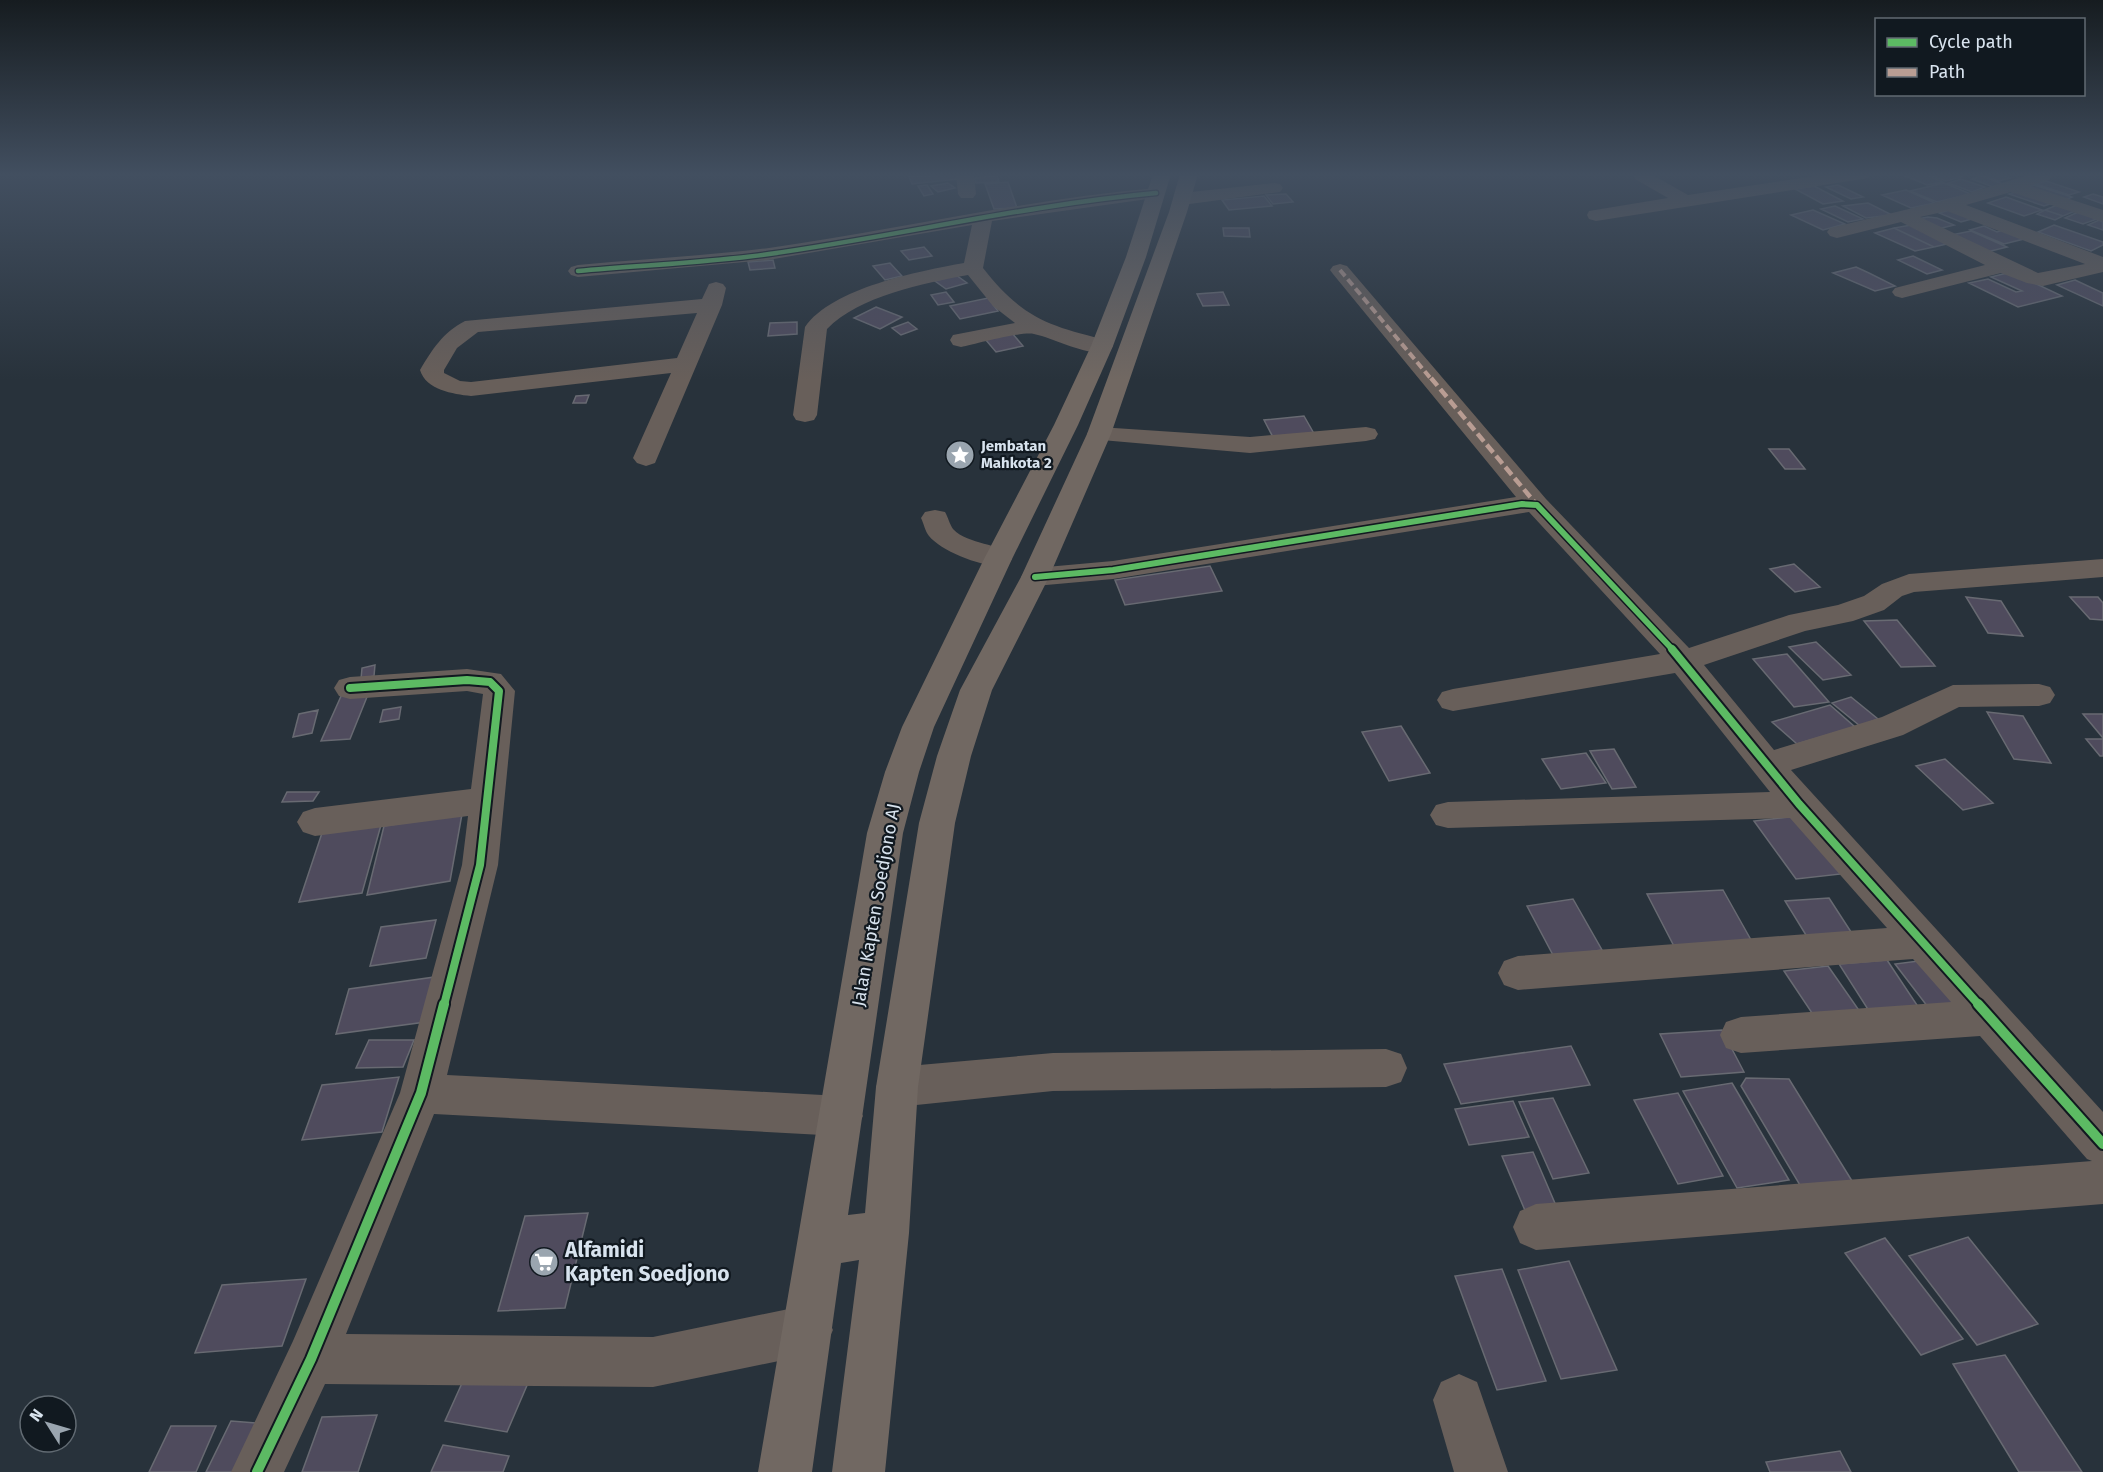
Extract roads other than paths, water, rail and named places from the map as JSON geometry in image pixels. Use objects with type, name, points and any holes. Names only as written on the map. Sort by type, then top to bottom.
[{"type":"main road","name":"Jalan Kapten Soedjono AJ","points":[[785,1472],[885,833],[902,772],[918,727],[998,559],[1066,425],[1102,346],[1143,243]]},
{"type":"main road","points":[[859,1472],[886,1233],[897,1087],[937,823],[951,767],[976,690],[1035,577],[1099,434],[1155,243]]},
{"type":"main road","points":[[821,1243],[886,1233]]},
{"type":"street","points":[[578,271],[725,259],[838,243]]},
{"type":"street","points":[[978,243],[973,268],[990,293],[1031,327],[1071,340],[1102,346]]},
{"type":"street","points":[[1957,243],[2034,279],[2043,280],[2103,265]]},
{"type":"street","points":[[2045,243],[2103,265]]},
{"type":"street","points":[[646,458],[711,305],[725,259]]},
{"type":"street","points":[[1902,292],[2004,266]]},
{"type":"street","points":[[805,415],[810,361],[816,327],[819,323],[860,300],[898,285],[918,278],[973,268]]},
{"type":"street","points":[[1341,270],[1537,505],[1606,576],[1683,661],[1800,804],[2103,1144]]},
{"type":"street","points":[[686,364],[521,385],[471,388],[455,387],[440,381],[434,377],[432,370],[449,341],[460,332],[473,326],[711,305]]},
{"type":"street","points":[[961,340],[1031,327]]},
{"type":"street","points":[[1099,434],[1250,445],[1366,434]]},
{"type":"street","points":[[1035,577],[1113,570],[1522,504],[1537,505]]},
{"type":"street","points":[[935,518],[939,532],[957,545],[998,559]]},
{"type":"street","points":[[1453,700],[1683,661],[1800,622],[1843,614],[1875,603],[1892,590],[1909,583],[2103,568]]},
{"type":"street","points":[[257,1472],[311,1359],[422,1093],[480,865],[488,800],[499,691],[496,686],[481,680],[467,680],[350,688]]},
{"type":"street","points":[[1768,765],[1852,737],[1891,727],[1919,716],[1953,696],[2039,695]]},
{"type":"street","points":[[315,822],[488,800]]},
{"type":"street","points":[[1448,815],[1800,804]]},
{"type":"street","points":[[1518,973],[1923,942]]},
{"type":"street","points":[[1740,1035],[1990,1017]]},
{"type":"street","points":[[897,1087],[1053,1072],[1386,1068]]},
{"type":"street","points":[[422,1093],[841,1116]]},
{"type":"street","points":[[1536,1227],[2103,1182]]},
{"type":"street","points":[[311,1359],[653,1362],[808,1330]]},
{"type":"street","points":[[1459,1400],[1481,1472]]},
{"type":"place","name":"Jembatan Mahkota 2","points":[[960,455]]},
{"type":"place","name":"Alfamidi Kapten Soedjono","points":[[544,1262]]}]
